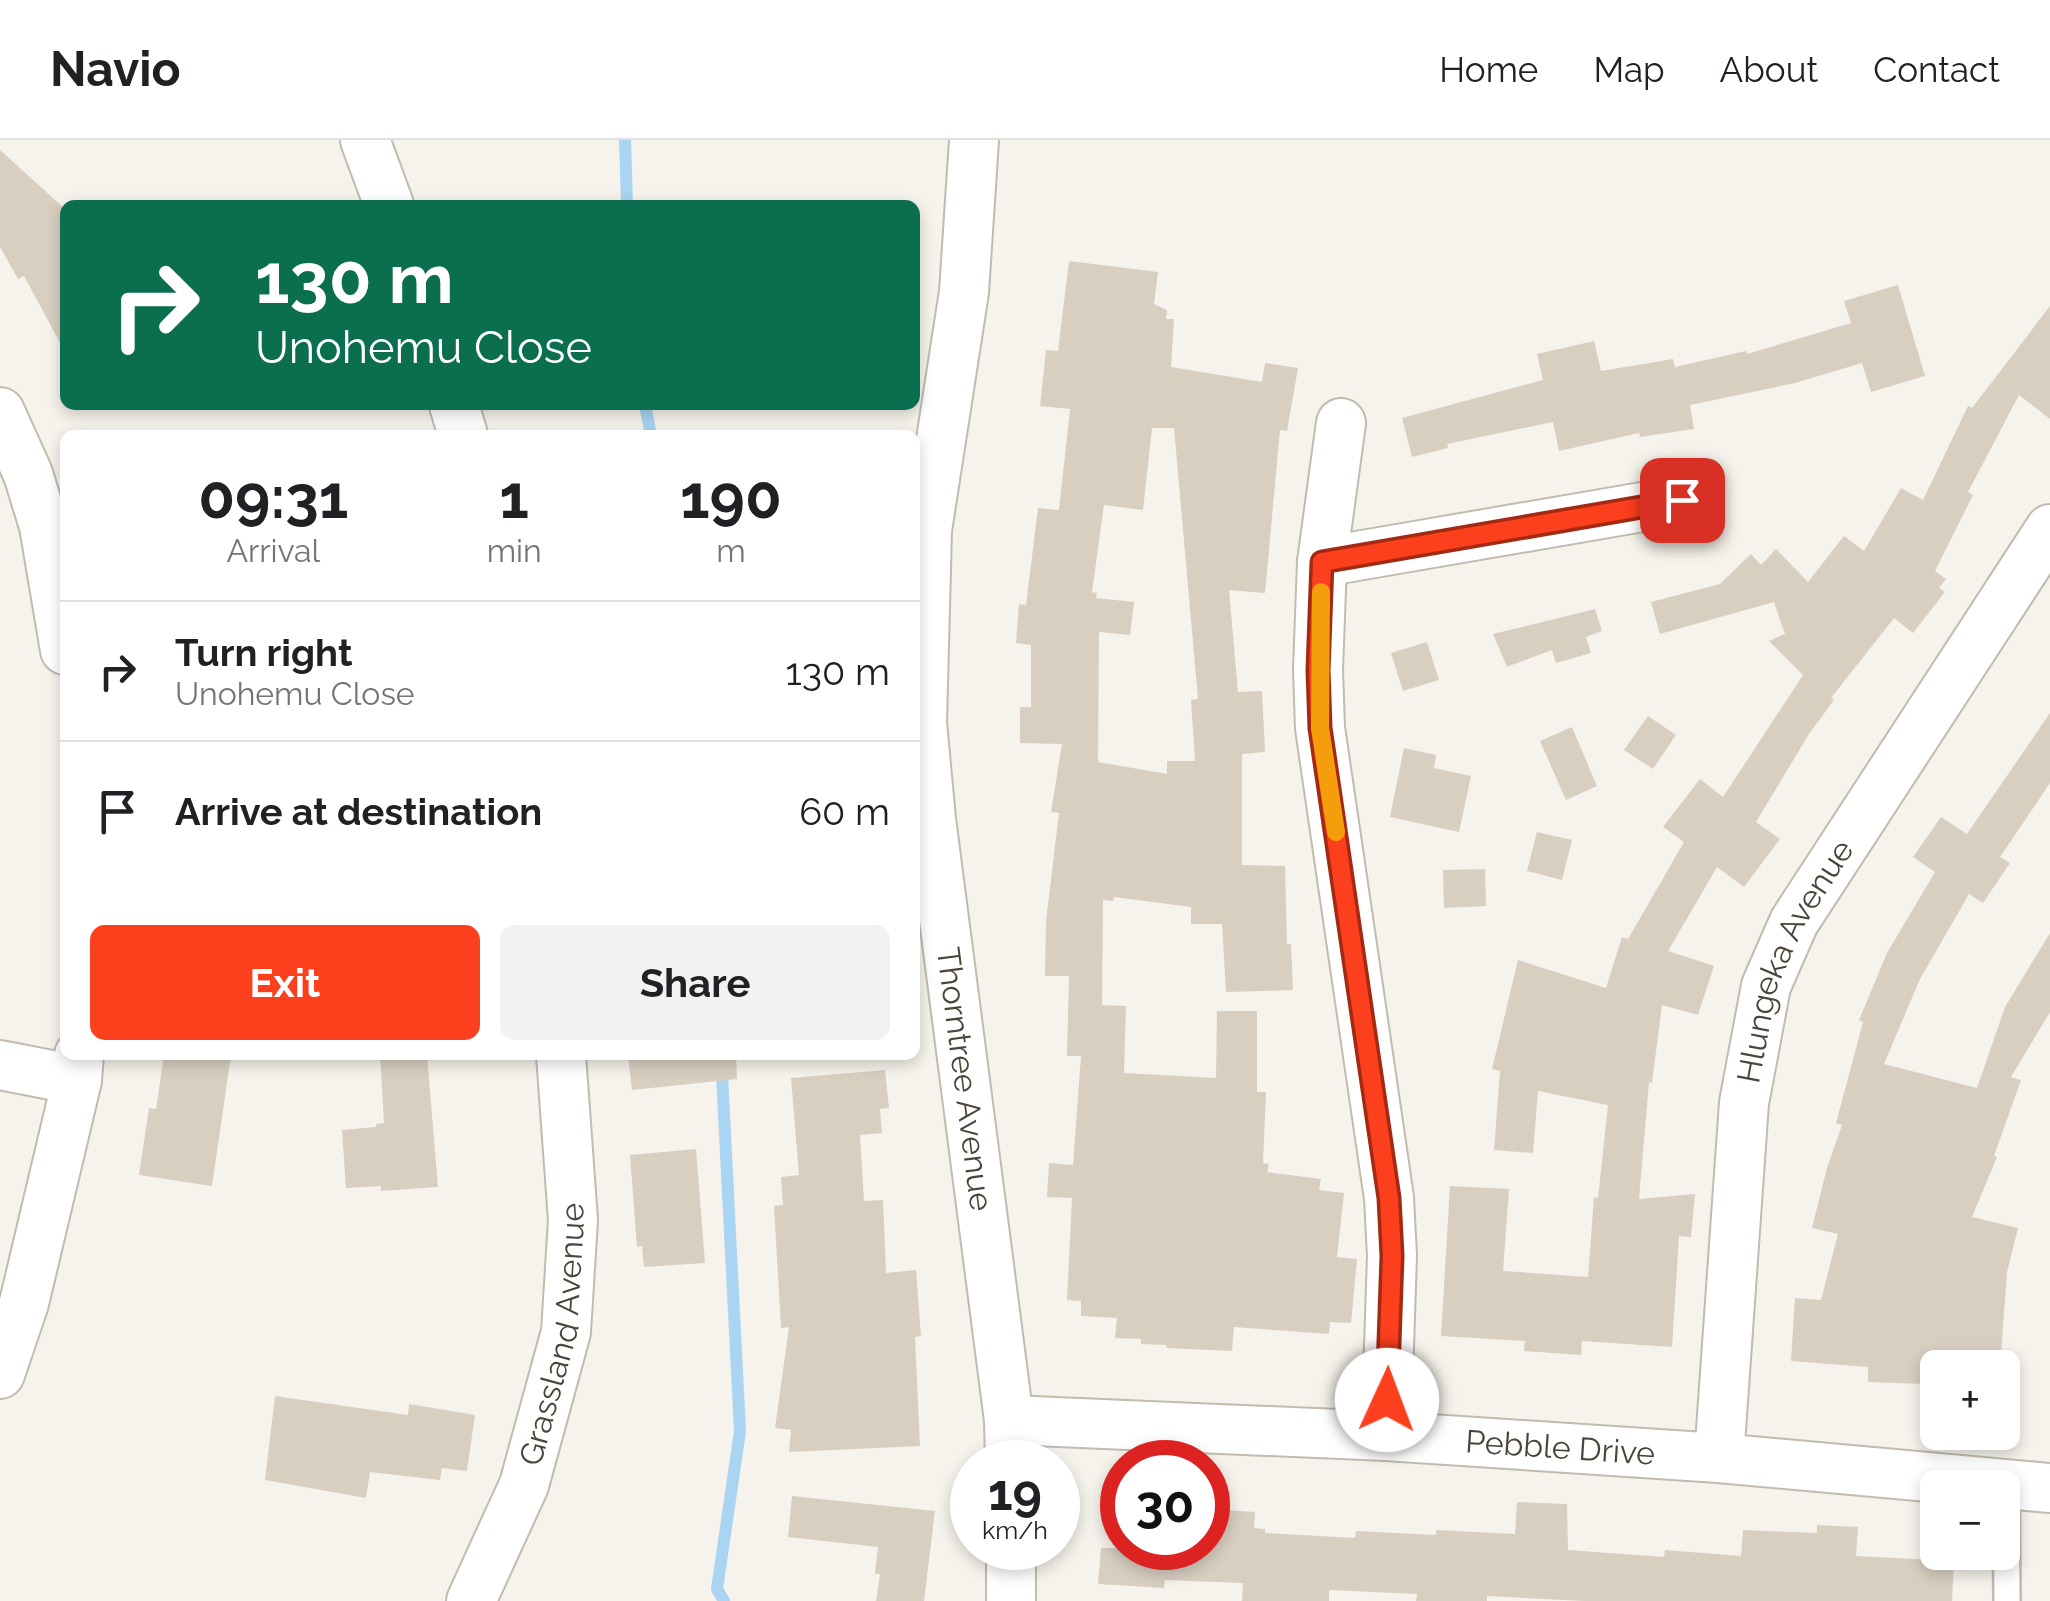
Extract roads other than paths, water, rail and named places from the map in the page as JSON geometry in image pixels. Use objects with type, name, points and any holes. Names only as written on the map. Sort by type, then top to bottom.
[{"type":"street","points":[[365,140],[387,200]]},
{"type":"street","name":"Thorntree Avenue","points":[[974,140],[964,292],[927,530],[922,723],[930,819],[1009,1440]]},
{"type":"street","points":[[0,412],[28,474],[44,526],[60,620]]},
{"type":"street","points":[[1341,424],[1322,562],[1320,728],[1389,1198],[1392,1256],[1386,1436]]},
{"type":"street","points":[[1322,562],[1682,500]]},
{"type":"street","name":"Hlungeka Avenue","points":[[1720,1458],[1744,1103],[1766,986],[1794,922],[2050,529]]},
{"type":"street","name":"Grassland Avenue","points":[[471,1601],[524,1486],[566,1332],[572,1220],[562,1060]]},
{"type":"street","points":[[0,1066],[78,1068],[24,1302],[0,1374]]},
{"type":"street","name":"Pebble Drive","points":[[1080,1441],[1386,1436],[2038,1481]]},
{"type":"street","points":[[1011,1601],[1012,1570]]},
{"type":"lane","points":[[2007,1601],[2038,1481]]},
{"type":"waterway","points":[[625,140],[627,200]]},
{"type":"waterway","points":[[646,410],[650,430]]},
{"type":"waterway","points":[[721,1060],[740,1431],[717,1589],[724,1601]]}]
